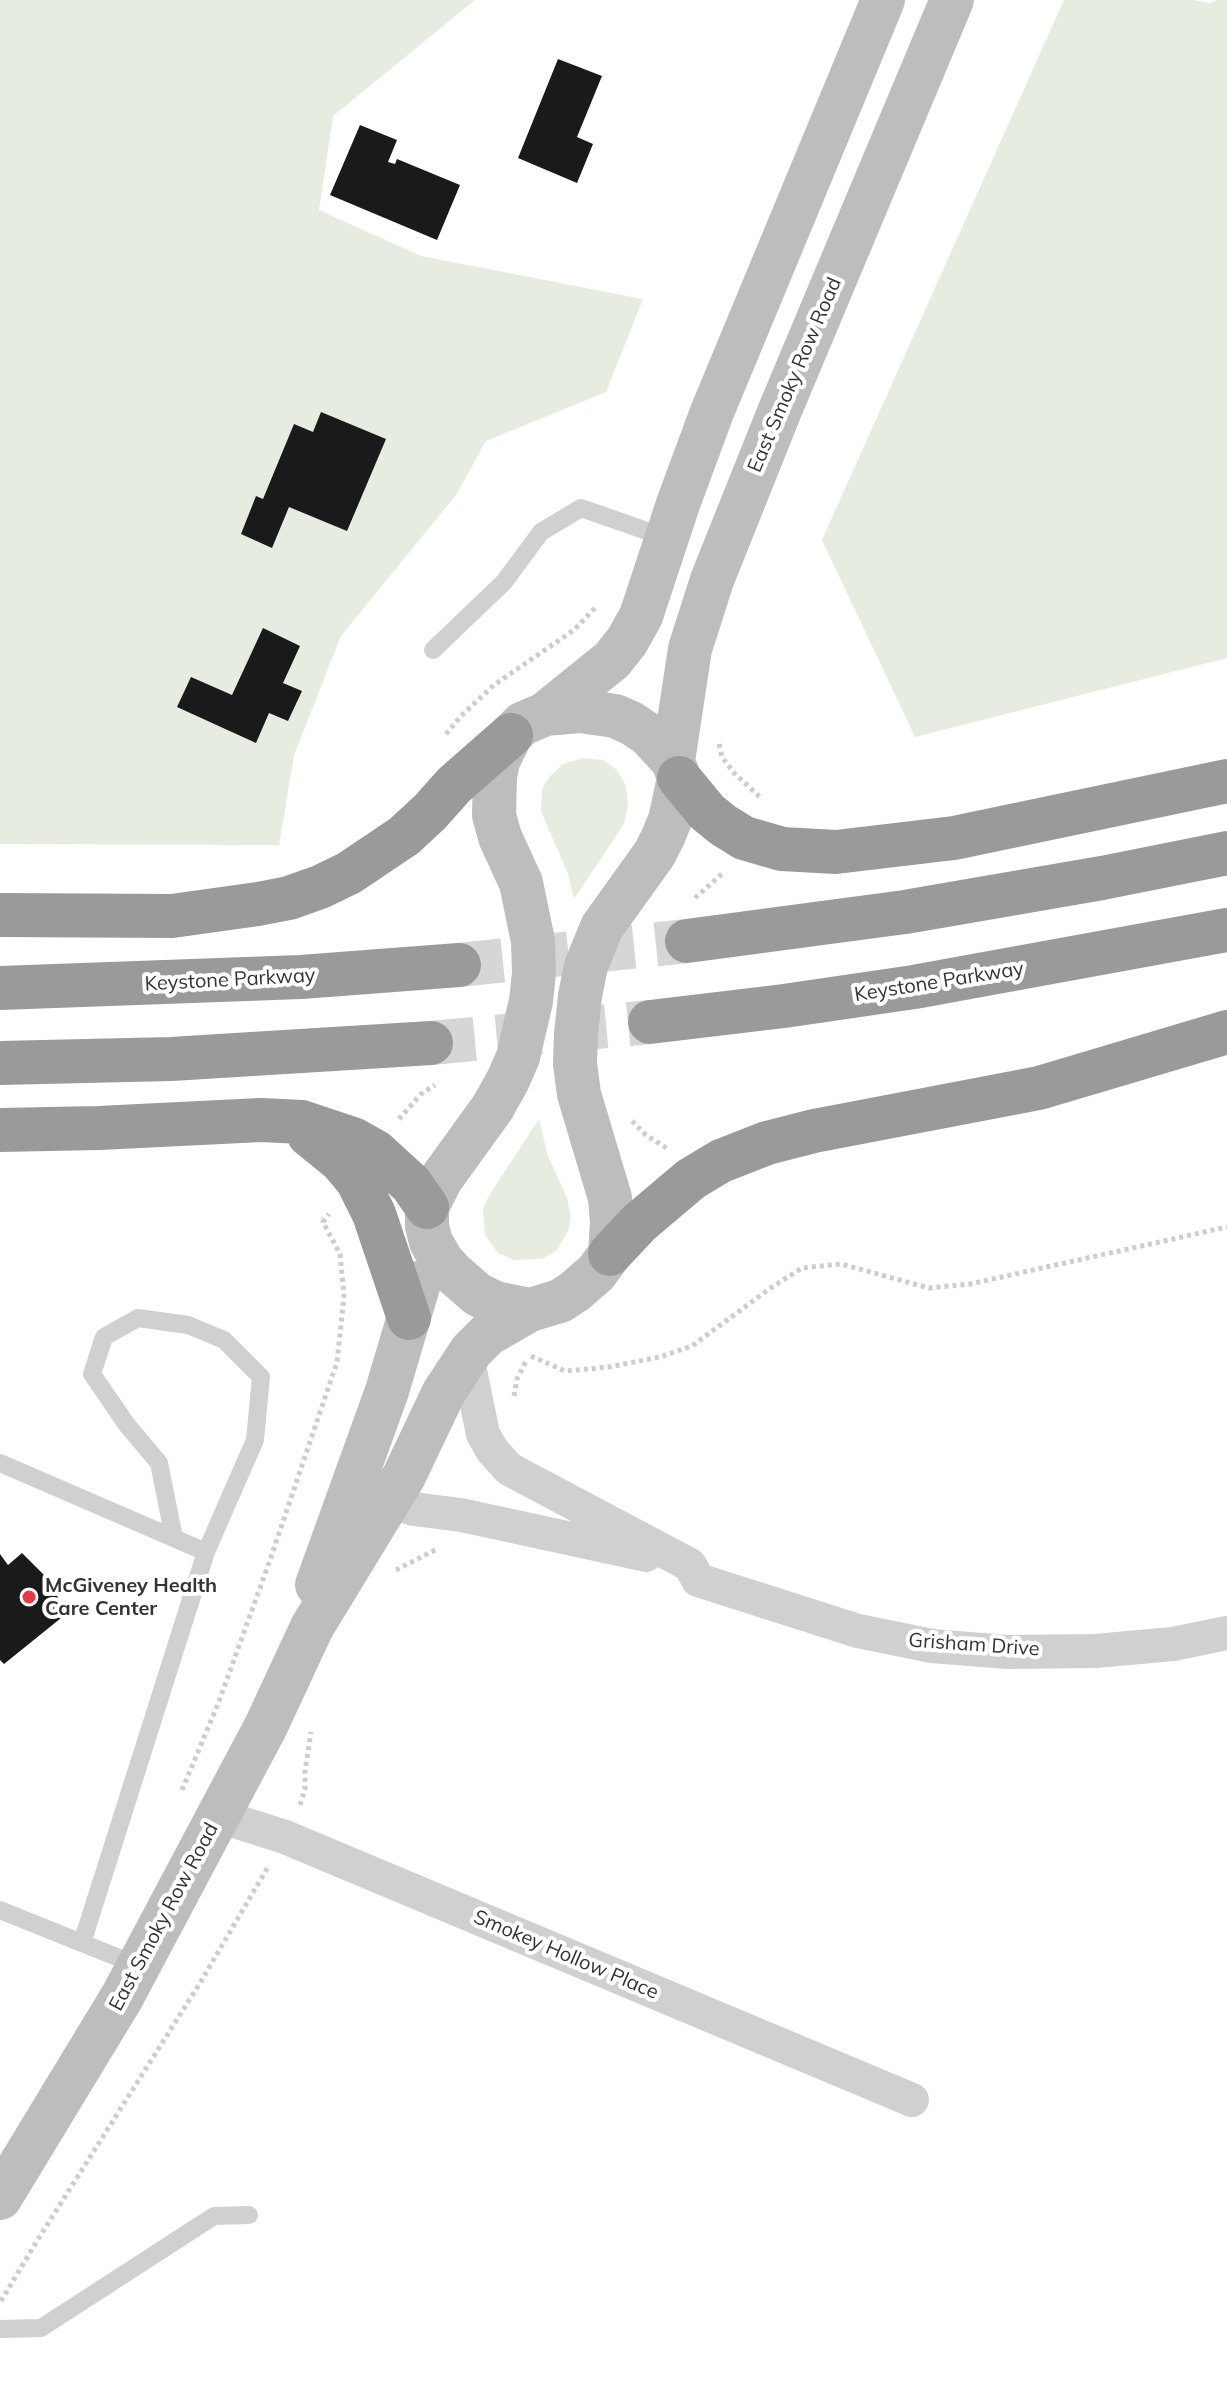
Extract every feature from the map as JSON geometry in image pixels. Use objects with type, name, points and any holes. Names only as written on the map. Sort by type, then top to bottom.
[{"type":"highway","points":[[0,915],[172,916],[289,898],[320,887],[349,873],[404,836],[454,785],[528,725]]},
{"type":"highway","points":[[676,770],[707,812],[744,838],[782,849],[836,852],[954,838],[1227,781]]},
{"type":"highway","points":[[687,941],[825,924],[970,901],[1227,853]]},
{"type":"highway","name":"Keystone Parkway","points":[[650,1022],[914,987],[1227,930]]},
{"type":"highway","name":"Keystone Parkway","points":[[0,988],[286,978],[459,965]]},
{"type":"highway","points":[[610,1254],[639,1223],[691,1179],[721,1161],[767,1143],[814,1131],[1039,1088],[1227,1032]]},
{"type":"highway","points":[[0,1063],[171,1059],[431,1043]]},
{"type":"highway","points":[[0,1130],[261,1120],[311,1125],[353,1139],[376,1152],[411,1184],[429,1224]]},
{"type":"highway","points":[[291,1121],[341,1161],[357,1180],[374,1214],[409,1318]]},
{"type":"street","points":[[528,725],[612,660],[627,641],[648,598],[712,412],[883,0]]},
{"type":"street","name":"East Smoky Row Road","points":[[0,2198],[116,2008],[266,1726],[312,1627],[319,1578],[384,1500],[419,1449],[444,1392],[467,1356],[488,1334],[530,1310],[560,1301],[574,1292],[596,1273],[610,1254],[610,1198],[582,1104],[575,1064],[580,996],[586,966],[602,927],[655,853],[670,820],[690,649],[712,580],[952,0]]},
{"type":"street","points":[[528,725],[580,711],[615,716],[649,735],[676,770]]},
{"type":"street","name":"East Smoky Row Road","points":[[384,1500],[387,1391],[409,1318],[441,1179],[493,1107],[518,1057],[527,1025],[534,973],[533,941],[521,883],[500,837],[494,815],[498,761],[528,725]]},
{"type":"street","points":[[429,1224],[447,1267],[477,1294],[495,1303],[530,1310]]},
{"type":"street","name":"Grisham Drive","points":[[467,1356],[483,1434],[509,1469],[690,1565],[698,1580],[858,1631],[932,1646],[1007,1652],[1095,1651],[1173,1644],[1227,1633]]},
{"type":"street","name":"Grisham Drive","points":[[384,1500],[690,1565]]},
{"type":"street","name":"Smokey Hollow Place","points":[[219,1816],[285,1837],[912,2100]]},
{"type":"lane","points":[[433,650],[504,582],[541,532],[581,508],[667,538]]},
{"type":"lane","points":[[82,1943],[206,1552],[255,1440],[261,1377],[224,1340],[188,1325],[138,1318],[104,1337],[92,1374],[127,1425],[159,1463],[174,1538]]},
{"type":"lane","points":[[0,1463],[206,1552]]},
{"type":"lane","points":[[0,1910],[139,1966]]},
{"type":"lane","points":[[0,2329],[41,2328],[214,2216],[249,2215]]},
{"type":"path","points":[[717,731],[722,757],[734,773],[763,799]]},
{"type":"path","points":[[178,1800],[218,1704],[337,1362],[344,1296],[340,1254],[323,1222]]},
{"type":"path","points":[[530,1356],[565,1371],[609,1367],[660,1357],[692,1346],[802,1268],[841,1264],[929,1288],[957,1286],[1227,1227]]},
{"type":"path","points":[[393,1571],[441,1547]]},
{"type":"path","points":[[297,1813],[305,1789],[307,1752],[314,1720]]},
{"type":"path","points":[[0,2302],[200,1983],[270,1864]]},
{"type":"shaded area","points":[[0,0],[475,0],[333,116],[319,210],[421,256],[643,299],[606,392],[486,441],[456,495],[341,636],[294,755],[279,845],[0,844]]},
{"type":"shaded area","points":[[1064,0],[1193,0],[1210,3],[1227,0],[1227,658],[915,737],[822,540]]},
{"type":"shaded area","points":[[583,758],[603,760],[617,770],[626,786],[628,805],[624,824],[574,899],[568,874],[541,811],[542,789],[563,764]]},
{"type":"shaded area","points":[[539,1119],[548,1156],[567,1198],[571,1216],[568,1231],[556,1251],[542,1259],[514,1260],[498,1253],[485,1235],[483,1208]]},
{"type":"building","points":[[558,59],[602,76],[577,137],[593,144],[577,183],[518,158]]},
{"type":"building","points":[[360,125],[397,140],[388,162],[395,164],[397,159],[460,185],[437,240],[330,195]]},
{"type":"building","points":[[321,412],[386,439],[347,531],[289,507],[272,548],[241,534],[256,496],[263,499],[294,424],[313,432]]},
{"type":"building","points":[[263,628],[300,646],[283,683],[302,691],[288,721],[269,713],[256,743],[177,707],[191,677],[232,695]]},
{"type":"building","name":"McGiveney Health Care Center","points":[[22,1553],[50,1581],[66,1614],[4,1664],[0,1660],[0,1554],[8,1565]]},
{"type":"tunnel","points":[[459,965],[687,941]]},
{"type":"tunnel","points":[[431,1043],[650,1022]]},
{"type":"place","name":"McGiveney Health Care Center","points":[[29,1597]]}]
